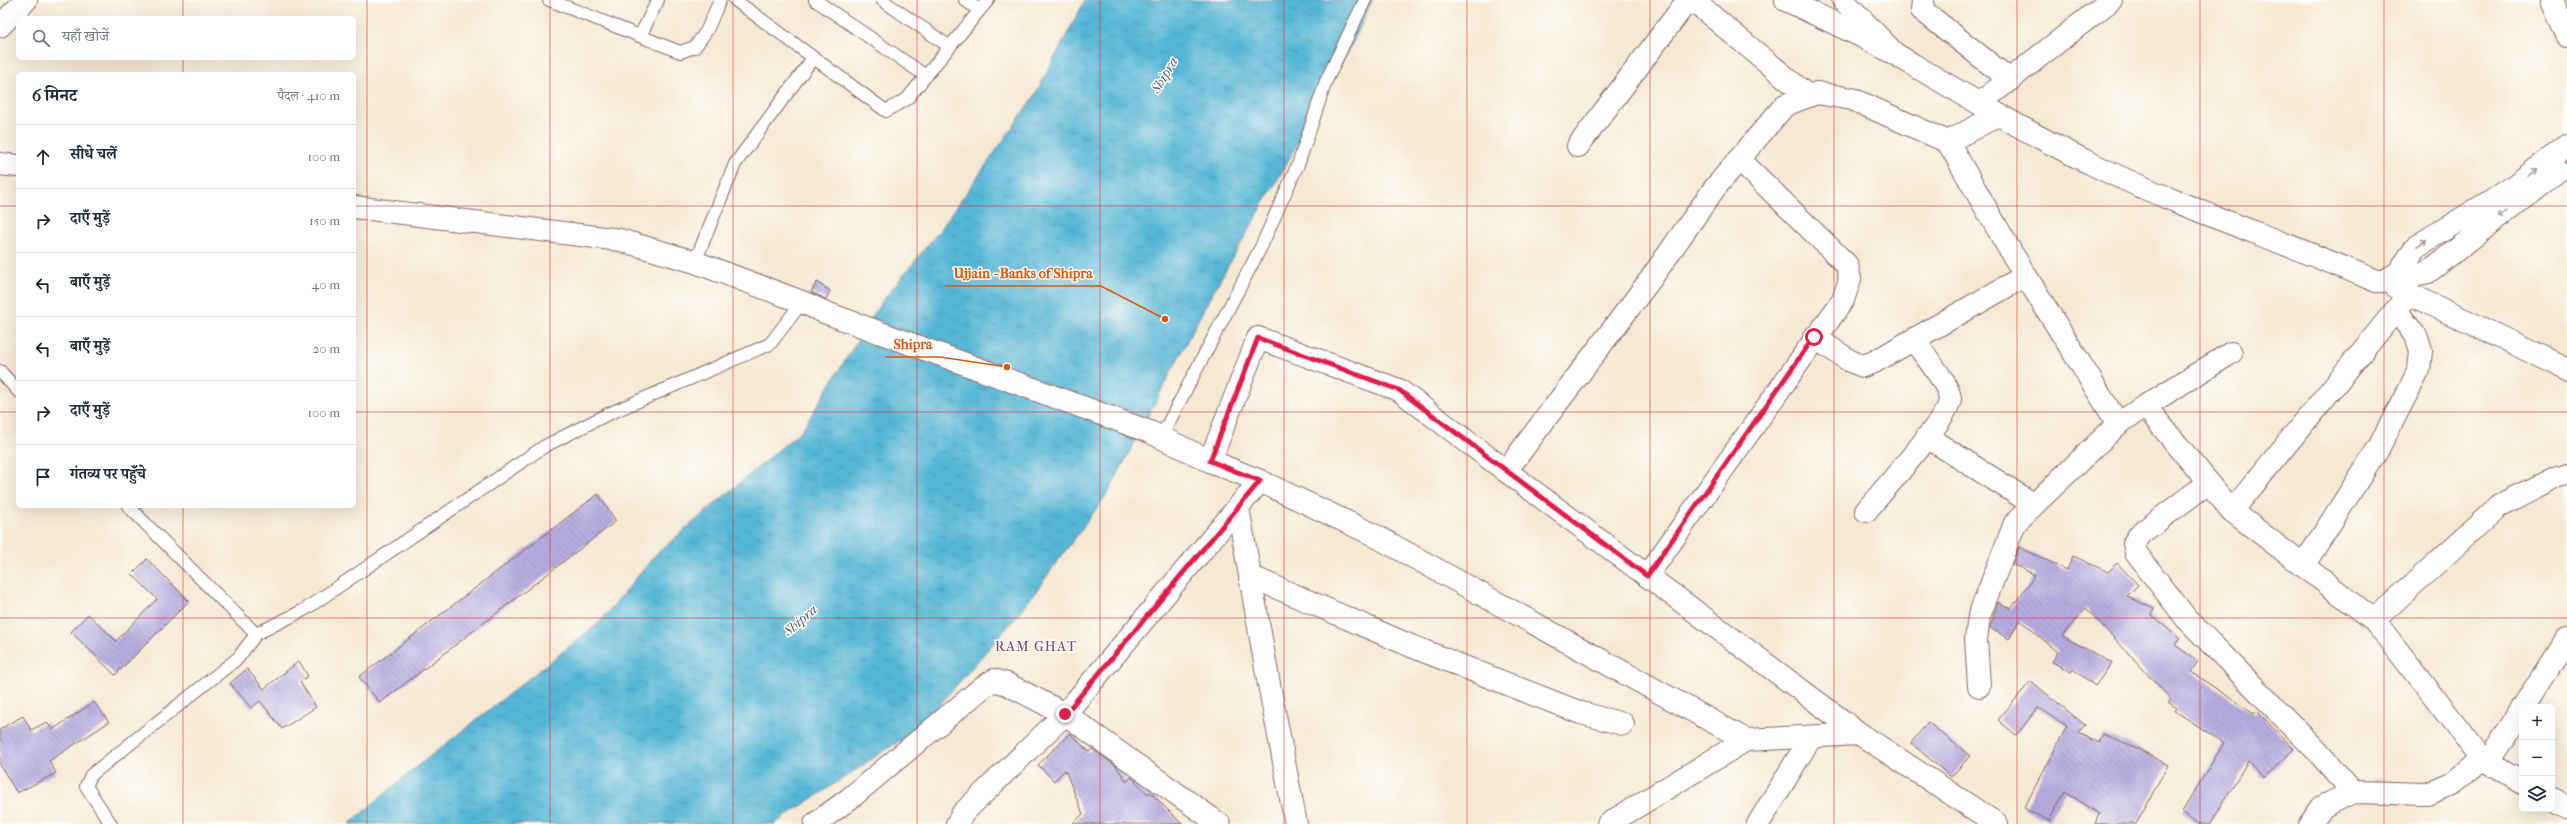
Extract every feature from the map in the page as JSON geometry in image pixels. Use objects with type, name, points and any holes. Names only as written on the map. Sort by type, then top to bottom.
[{"type":"street","points":[[0,26],[26,0]]},
{"type":"street","points":[[1786,0],[1894,54],[1989,109],[2096,166],[2172,200],[2298,248],[2376,281],[2391,277],[2410,276],[2428,272],[2567,164]]},
{"type":"street","points":[[1843,0],[1894,54]]},
{"type":"street","points":[[1948,142],[1989,109],[2010,80],[2111,0]]},
{"type":"street","points":[[2552,0],[2567,35]]},
{"type":"street","points":[[1578,146],[1685,4],[1692,3],[1702,8],[1808,96]]},
{"type":"street","points":[[1919,3],[2010,80]]},
{"type":"street","points":[[1506,471],[1650,280],[1714,189],[1785,105],[1817,93],[1852,99],[1948,142],[2025,276],[2118,424]]},
{"type":"street","points":[[2391,277],[2417,246],[2507,191],[2567,146]]},
{"type":"street","points":[[1647,576],[1814,337],[1843,300],[1850,279],[1847,265],[1739,159]]},
{"type":"street","points":[[0,164],[16,166]]},
{"type":"street","points":[[356,207],[620,240],[694,262],[802,302],[824,312],[1156,435],[1210,461],[1260,481],[1372,534],[1746,740]]},
{"type":"street","points":[[1814,337],[1850,361],[1862,366],[1874,362],[1914,340],[2025,276]]},
{"type":"street","points":[[2303,566],[2380,447],[2419,370],[2421,351],[2391,277]]},
{"type":"street","points":[[2402,302],[2567,369]]},
{"type":"street","points":[[2232,511],[2402,302]]},
{"type":"street","points":[[1210,461],[1258,338],[1399,390],[1860,734],[1997,824]]},
{"type":"street","points":[[1866,511],[1927,437],[1947,410],[1950,400],[1948,390],[1914,340]]},
{"type":"street","points":[[1979,686],[1976,639],[1979,616],[2015,523],[2033,504],[2118,424],[2231,354]]},
{"type":"street","points":[[2145,406],[2232,511],[2374,620],[2485,761],[2519,780]]},
{"type":"street","points":[[1927,437],[2033,504]]},
{"type":"street","points":[[2374,620],[2499,506],[2556,477],[2567,474]]},
{"type":"street","points":[[957,824],[963,814],[1065,714],[1260,481]]},
{"type":"street","points":[[2208,483],[2140,534],[2134,543],[2136,553],[2186,618],[2316,750],[2353,792]]},
{"type":"street","points":[[1238,507],[1296,824]]},
{"type":"street","points":[[1250,576],[1433,654],[1581,713],[1623,724]]},
{"type":"street","points":[[2526,704],[2567,638]]},
{"type":"street","points":[[815,824],[849,799],[983,687],[994,680],[1007,684],[1065,714],[1219,824]]},
{"type":"street","points":[[2310,824],[2322,808],[2353,792],[2428,794],[2454,782],[2485,761],[2519,714]]},
{"type":"street","points":[[1608,824],[1746,740],[1860,734]]},
{"type":"street","points":[[1758,824],[1810,737]]},
{"type":"lane","points":[[549,0],[680,52],[695,48],[707,30],[720,0]]},
{"type":"lane","points":[[735,0],[750,5],[814,58],[886,111],[907,98],[988,0]]},
{"type":"lane","points":[[815,0],[926,76]]},
{"type":"lane","points":[[882,0],[950,46]]},
{"type":"lane","points":[[965,0],[979,10]]},
{"type":"lane","points":[[1156,435],[1261,247],[1299,162],[1326,81],[1366,0]]},
{"type":"lane","points":[[640,36],[655,1]]},
{"type":"lane","points":[[694,262],[735,164],[814,58]]},
{"type":"lane","points":[[111,824],[86,786],[91,775],[238,658],[256,634],[304,610],[545,446],[606,415],[770,344],[802,302]]},
{"type":"lane","points":[[0,372],[16,389]]},
{"type":"lane","points":[[130,508],[256,634]]},
{"type":"water","name":"Shipra","points":[[1085,0],[1372,0],[1357,34],[1282,172],[1209,299],[1108,493],[1019,614],[919,728],[774,824],[349,824],[414,769],[599,623],[655,555],[802,430],[880,304],[940,230],[1034,97]]},
{"type":"building","points":[[817,282],[830,291],[826,299],[811,292]]},
{"type":"building","points":[[598,494],[616,521],[380,703],[359,677]]},
{"type":"building","points":[[2019,547],[2067,570],[2073,556],[2108,572],[2117,563],[2138,585],[2127,596],[2154,609],[2151,615],[2180,639],[2175,645],[2198,661],[2191,672],[2254,714],[2257,711],[2294,749],[2264,778],[2248,761],[2210,824],[2198,824],[2182,812],[2224,743],[2175,711],[2177,708],[2168,702],[2171,699],[2086,608],[2062,636],[2112,663],[2095,686],[2073,669],[2071,672],[2052,662],[2058,652],[2020,620],[2009,639],[1990,628],[1998,602],[2011,609],[2035,575],[2012,564]]},
{"type":"building","points":[[147,559],[189,601],[115,675],[71,632],[88,614],[116,641],[157,599],[132,574]]},
{"type":"building","points":[[299,661],[308,676],[300,682],[316,707],[282,729],[260,701],[251,708],[230,683],[247,669],[264,689]]},
{"type":"building","points":[[2031,681],[2085,725],[2079,733],[2099,743],[2103,734],[2135,747],[2168,765],[2136,824],[2095,824],[2099,814],[2065,791],[2049,821],[2024,808],[2067,726],[2038,708],[2016,735],[1998,720]]},
{"type":"building","points":[[94,702],[109,722],[49,761],[56,773],[17,793],[0,765],[0,729],[23,716],[31,730],[47,722],[52,730]]},
{"type":"building","points":[[1928,722],[1970,756],[1951,777],[1911,743]]},
{"type":"building","points":[[1070,733],[1089,752],[1092,749],[1116,766],[1127,782],[1131,777],[1148,794],[1150,792],[1182,824],[1072,824],[1083,814],[1065,770],[1054,781],[1038,765]]},
{"type":"place","name":"Ujjain - Banks of Shipra","points":[[1165,319]]},
{"type":"place","name":"Shipra","points":[[1007,367]]},
{"type":"district","name":"RAM GHAT","points":[[1036,646]]},
{"type":"route","points":[[1065,714],[1260,481],[1210,461],[1258,338],[1399,390],[1647,576],[1814,337]]}]
